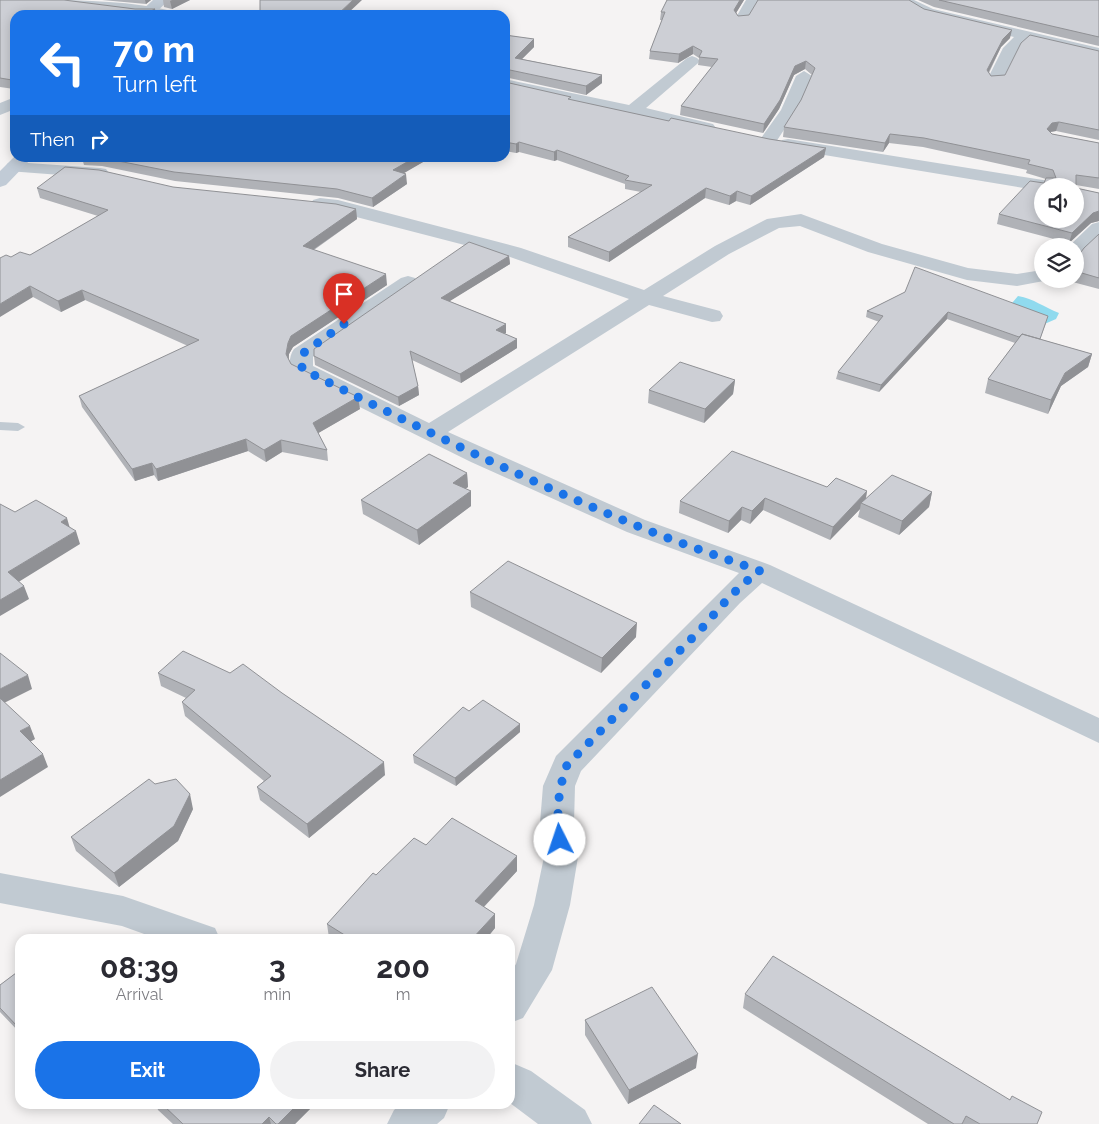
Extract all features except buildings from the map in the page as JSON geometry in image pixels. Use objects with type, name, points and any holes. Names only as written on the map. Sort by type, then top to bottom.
[{"type":"street","points":[[48,0],[124,10]]},
{"type":"street","points":[[150,10],[162,0]]},
{"type":"street","points":[[742,19],[753,0]]},
{"type":"street","points":[[903,0],[928,12],[1027,34],[1099,53]]},
{"type":"street","points":[[995,80],[1011,48],[1027,34]]},
{"type":"street","points":[[633,110],[692,61]]},
{"type":"street","points":[[768,141],[779,129],[798,93],[804,76]]},
{"type":"street","points":[[510,85],[633,110],[719,131]]},
{"type":"street","points":[[748,137],[1034,185]]},
{"type":"street","points":[[0,181],[18,162],[120,177]]},
{"type":"street","points":[[298,201],[338,206],[514,252],[648,298],[712,316]]},
{"type":"street","points":[[429,433],[648,298],[722,250],[763,228],[785,221],[800,220],[875,248],[967,274],[1017,280],[1034,277]]},
{"type":"street","points":[[1086,248],[1099,228]]},
{"type":"street","points":[[408,282],[302,354],[302,369],[429,433],[636,526],[760,571],[1099,731]]},
{"type":"street","points":[[515,998],[533,970],[552,905],[562,857],[557,823],[560,786],[567,765],[704,626],[724,602],[746,581],[760,571]]},
{"type":"street","points":[[0,888],[123,911],[188,934]]},
{"type":"street","points":[[515,1083],[571,1124]]},
{"type":"street","points":[[408,1124],[424,1109]]},
{"type":"lane","points":[[0,426],[18,427]]},
{"type":"water","points":[[1018,296],[1034,301],[1059,313],[1056,319],[1040,326],[1007,309]]},
{"type":"route","points":[[344,324],[302,354],[302,369],[429,433],[636,526],[760,571],[746,581],[724,602],[704,626],[567,765],[560,786],[557,823],[560,840]]}]
